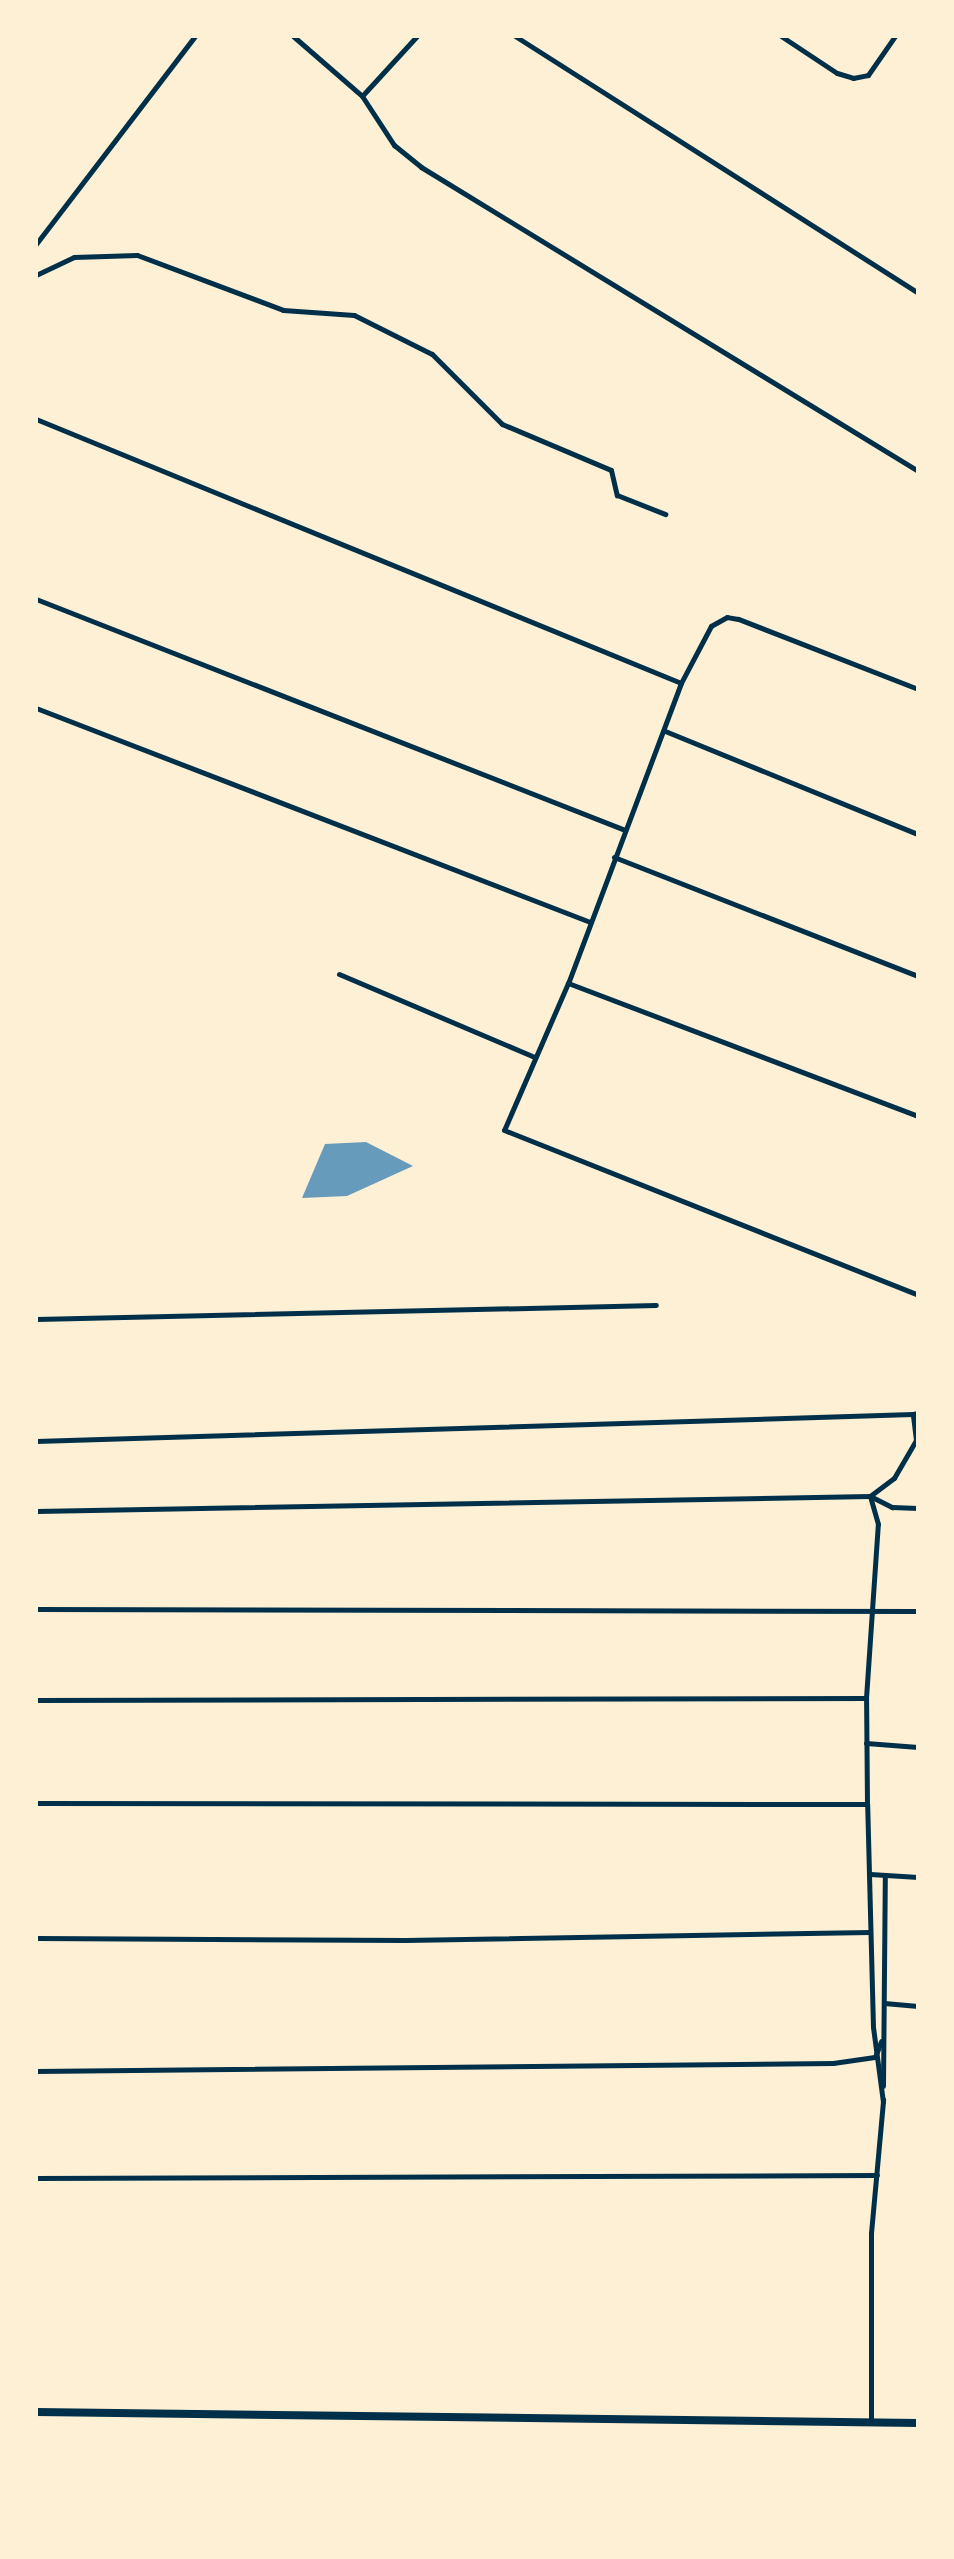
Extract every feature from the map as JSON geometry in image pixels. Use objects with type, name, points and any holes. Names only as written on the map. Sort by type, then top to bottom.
[{"type":"main road","points":[[36,2412],[918,2423]]},
{"type":"street","points":[[36,244],[195,36]]},
{"type":"street","points":[[293,36],[362,96],[394,145],[421,167],[918,471]]},
{"type":"street","points":[[362,96],[417,36]]},
{"type":"street","points":[[515,36],[918,293]]},
{"type":"street","points":[[781,36],[837,73],[853,78],[868,75],[895,36]]},
{"type":"street","points":[[36,275],[74,257],[137,255],[283,310],[354,315],[432,354],[502,424],[611,470],[617,495],[665,514]]},
{"type":"street","points":[[36,419],[681,683]]},
{"type":"street","points":[[36,599],[625,830]]},
{"type":"street","points":[[918,689],[738,619],[720,619],[711,626],[681,683],[568,983],[504,1130],[918,1295]]},
{"type":"street","points":[[36,708],[590,922]]},
{"type":"street","points":[[665,731],[918,834]]},
{"type":"street","points":[[614,857],[918,976]]},
{"type":"street","points":[[339,974],[535,1057]]},
{"type":"street","points":[[568,983],[918,1116]]},
{"type":"street","points":[[36,1319],[656,1305]]},
{"type":"street","points":[[36,1441],[915,1413],[916,1440],[894,1478],[870,1496]]},
{"type":"street","points":[[870,1496],[878,1524],[866,1698],[867,1804],[875,2057],[883,2102]]},
{"type":"street","points":[[36,1511],[870,1496],[892,1507],[918,1508]]},
{"type":"street","points":[[36,1609],[873,1608],[918,1611]]},
{"type":"street","points":[[36,1700],[866,1698]]},
{"type":"street","points":[[866,1743],[918,1747]]},
{"type":"street","points":[[36,1803],[867,1804]]},
{"type":"street","points":[[870,1874],[918,1877]]},
{"type":"street","points":[[871,2423],[871,2233],[883,2102],[881,2041],[885,1875]]},
{"type":"street","points":[[36,1938],[405,1940],[870,1932]]},
{"type":"street","points":[[884,2003],[918,2006]]},
{"type":"street","points":[[875,2057],[881,2041]]},
{"type":"street","points":[[36,2071],[787,2064],[875,2057]]},
{"type":"street","points":[[36,2178],[877,2175]]},
{"type":"water","points":[[366,1142],[413,1166],[347,1196],[302,1198],[325,1144]]}]
